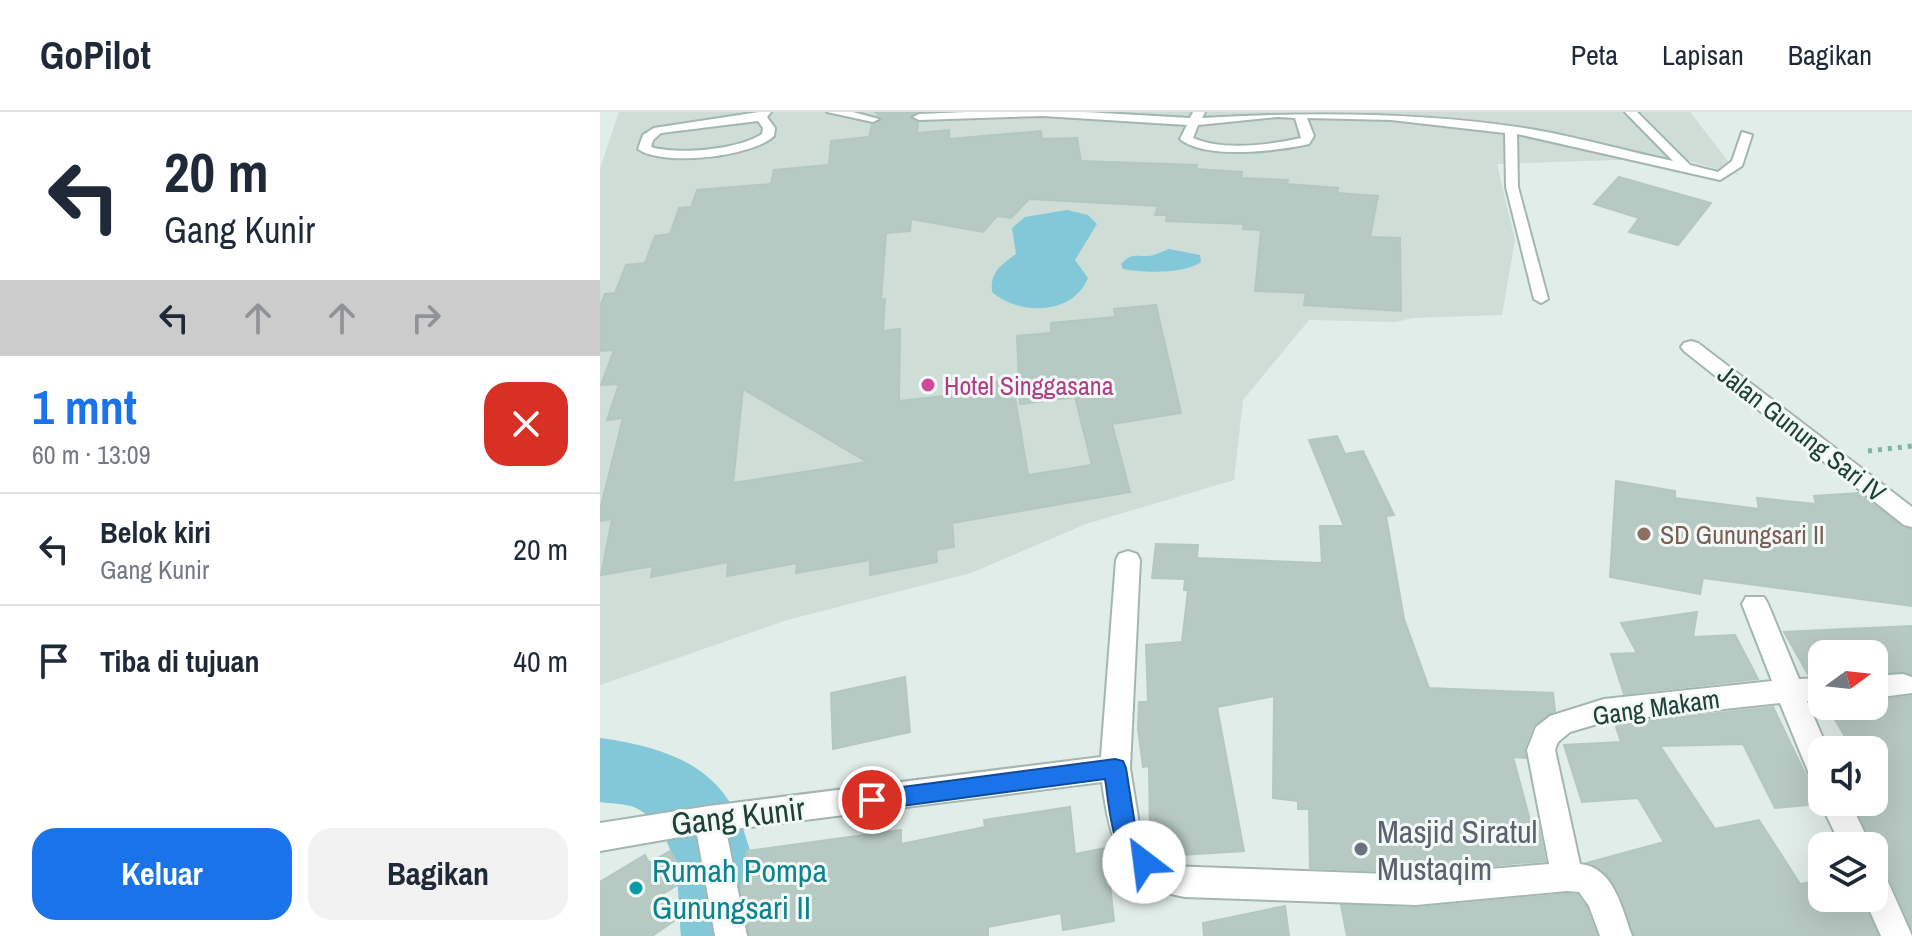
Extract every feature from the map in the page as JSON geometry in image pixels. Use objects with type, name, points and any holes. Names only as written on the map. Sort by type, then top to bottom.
[{"type":"street","name":"Jalan Gunung Sari IV","points":[[1691,347],[1912,519]]},
{"type":"street","points":[[1128,560],[1115,768],[1125,835],[1144,862],[1162,879],[1185,883],[1416,890],[1580,879]]},
{"type":"street","points":[[1755,604],[1808,737]]},
{"type":"street","points":[[1888,686],[1903,685]]},
{"type":"street","name":"Gang Makam","points":[[1616,936],[1580,879],[1541,750],[1541,741],[1549,731],[1598,712],[1808,689]]},
{"type":"street","name":"Gang Kunir","points":[[600,837],[698,821],[1115,768]]},
{"type":"street","points":[[698,821],[731,936]]},
{"type":"street","points":[[1887,912],[1898,936]]},
{"type":"lane","points":[[833,112],[873,119]]},
{"type":"lane","points":[[1212,112],[1237,116]]},
{"type":"lane","points":[[1467,112],[1477,127]]},
{"type":"lane","points":[[1631,112],[1686,168]]},
{"type":"lane","points":[[919,117],[1008,113],[1391,117],[1511,129],[1724,175],[1738,163],[1746,135]]},
{"type":"lane","points":[[1198,117],[1186,139],[1195,144],[1296,143],[1308,138],[1299,114]]},
{"type":"lane","points":[[763,115],[769,128],[768,136],[756,145],[674,153],[653,153],[644,149],[647,138],[658,130],[763,115]]},
{"type":"lane","points":[[1511,129],[1512,187],[1541,299]]},
{"type":"shaded area","name":"Hotel Singgasana","points":[[619,112],[1690,112],[1739,175],[1678,158],[1497,164],[1515,240],[1502,315],[1412,318],[1396,322],[1309,320],[1243,400],[1234,480],[1086,524],[971,573],[787,620],[600,685],[600,169]]},
{"type":"water","points":[[1067,210],[1088,215],[1097,224],[1075,260],[1088,278],[1081,290],[1071,299],[1045,308],[1017,305],[992,292],[995,274],[1016,254],[1012,228],[1025,217]]},
{"type":"water","points":[[1169,249],[1200,255],[1201,262],[1185,269],[1164,272],[1123,269],[1121,264],[1131,257],[1150,256]]},
{"type":"building","points":[[875,112],[916,112],[910,118],[918,123],[917,133],[949,130],[949,139],[1041,131],[1042,139],[1077,138],[1081,161],[1197,165],[1196,169],[1242,172],[1241,178],[1288,180],[1287,184],[1338,188],[1337,193],[1378,196],[1370,237],[1400,238],[1401,311],[1304,305],[1306,293],[1255,291],[1261,230],[1243,229],[1244,224],[1166,221],[1167,215],[1155,215],[1158,206],[1029,199],[1011,218],[997,216],[983,232],[911,219],[910,231],[886,233],[881,300],[885,299],[883,331],[900,329],[899,401],[970,393],[971,385],[1012,380],[1028,475],[1092,465],[1075,397],[1020,404],[1017,336],[1051,333],[1051,323],[1115,317],[1114,309],[1156,305],[1181,413],[1112,424],[1130,492],[952,523],[954,547],[936,550],[937,562],[870,575],[870,560],[796,573],[797,563],[727,576],[728,562],[651,577],[653,566],[601,575],[612,519],[600,521],[600,510],[623,418],[607,420],[619,384],[601,385],[614,350],[600,351],[600,306],[605,294],[615,293],[626,265],[645,263],[655,236],[670,234],[679,208],[691,207],[697,190],[771,184],[774,170],[829,165],[831,141],[869,137],[872,125],[882,120]],"holes":[[[743,389],[867,462],[733,483]]]},
{"type":"building","points":[[1619,177],[1711,203],[1678,245],[1629,232],[1639,218],[1594,204]]},
{"type":"building","points":[[1337,436],[1345,454],[1363,451],[1394,515],[1386,516],[1404,619],[1429,688],[1553,693],[1555,711],[1533,726],[1524,749],[1526,758],[1513,757],[1531,824],[1538,824],[1545,861],[1416,872],[1310,868],[1309,809],[1298,809],[1298,801],[1273,798],[1274,696],[1217,707],[1244,851],[1164,856],[1150,837],[1149,766],[1143,767],[1138,729],[1139,702],[1148,702],[1146,645],[1182,642],[1188,590],[1184,590],[1185,579],[1152,578],[1156,544],[1198,545],[1197,558],[1322,563],[1320,526],[1344,526],[1309,440]]},
{"type":"building","points":[[1616,481],[1675,491],[1675,498],[1759,509],[1757,498],[1816,504],[1814,496],[1859,493],[1902,527],[1912,530],[1912,606],[1703,578],[1700,594],[1610,577]]},
{"type":"building","points":[[1697,612],[1693,637],[1735,635],[1758,679],[1624,694],[1611,654],[1637,653],[1621,623]]},
{"type":"building","points":[[1912,626],[1912,674],[1888,673],[1888,640],[1808,640],[1808,674],[1784,632]]},
{"type":"building","points":[[905,677],[910,732],[833,749],[831,693]]},
{"type":"building","points":[[1912,696],[1912,929],[1888,874],[1888,832],[1868,832],[1860,816],[1888,816],[1888,736],[1845,736],[1835,720],[1888,720],[1888,699]]},
{"type":"building","points":[[1773,707],[1808,780],[1808,805],[1775,808],[1743,744],[1660,746],[1715,829],[1759,820],[1800,884],[1808,883],[1808,912],[1867,912],[1878,936],[1635,936],[1611,879],[1587,863],[1664,842],[1638,798],[1582,802],[1564,745],[1621,742],[1615,724]]},
{"type":"building","points":[[1070,807],[1075,854],[1106,848],[1114,921],[1063,930],[1061,913],[988,927],[988,936],[750,936],[741,891],[747,851],[901,830],[901,844],[985,827],[984,820]]},
{"type":"building","name":"Rumah Pompa Gunungsari II","points":[[670,851],[687,879],[663,894],[677,919],[652,936],[600,936],[600,882],[645,855],[649,863]]},
{"type":"building","points":[[1577,895],[1586,907],[1597,936],[1347,936],[1341,905],[1416,908]]},
{"type":"building","points":[[1285,906],[1289,936],[1204,936],[1203,923]]},
{"type":"waterway","points":[[600,770],[636,775],[664,786],[685,801],[699,821],[709,845],[723,936]]},
{"type":"place","name":"Hotel Singgasana","points":[[928,385]]},
{"type":"place","name":"SD Gunungsari II","points":[[1644,534]]},
{"type":"place","name":"Masjid Siratul Mustaqim","points":[[1361,849]]},
{"type":"place","name":"Rumah Pompa Gunungsari II","points":[[636,888]]},
{"type":"route","points":[[872,800],[1115,768],[1125,835],[1144,862]]}]
